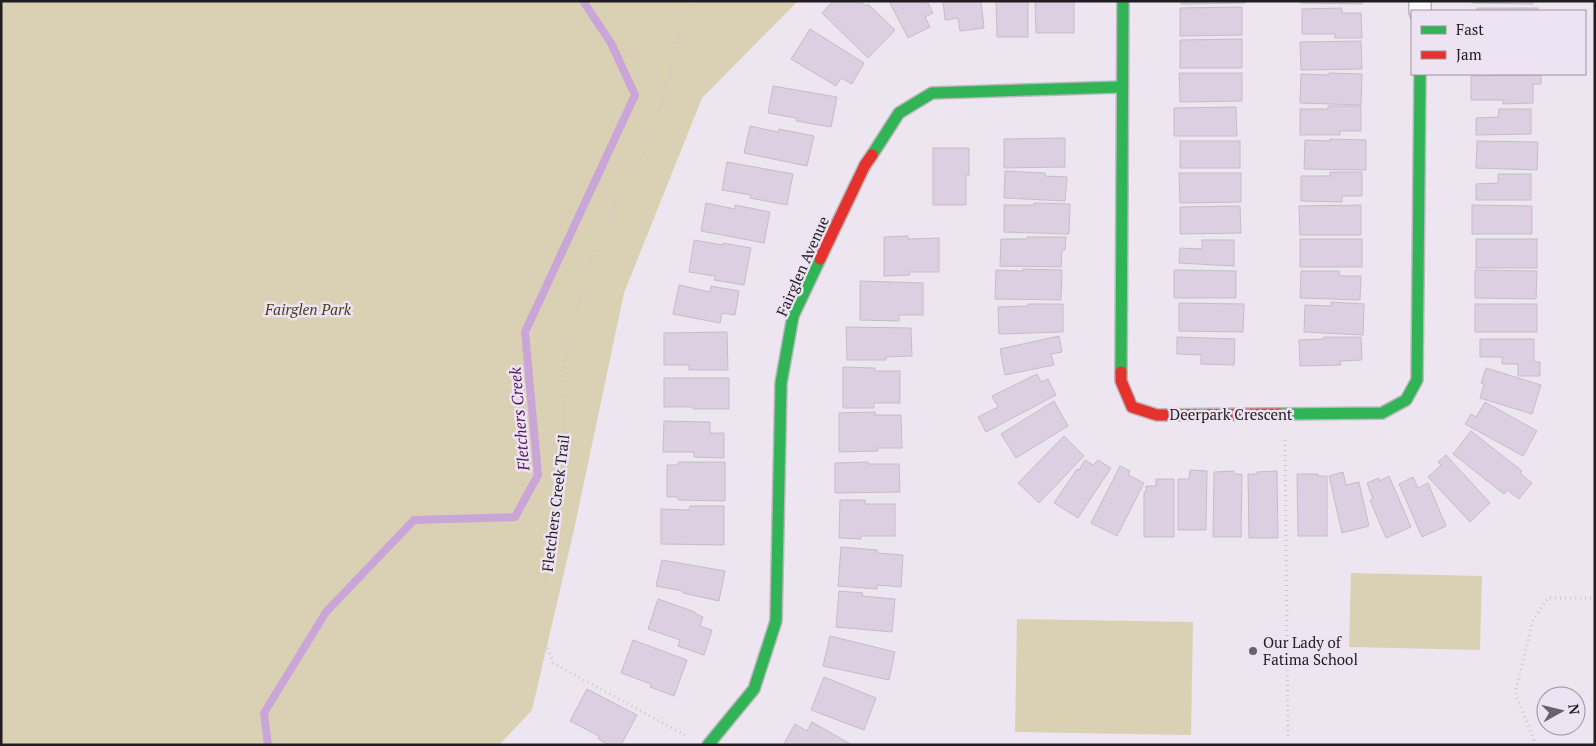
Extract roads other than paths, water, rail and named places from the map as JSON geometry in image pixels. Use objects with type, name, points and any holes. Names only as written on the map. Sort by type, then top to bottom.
[{"type":"street","name":"Deerpark Crescent","points":[[1123,1],[1121,381],[1132,407],[1157,415],[1382,413],[1406,400],[1417,380],[1420,75]]},
{"type":"street","name":"Fairglen Avenue","points":[[708,745],[754,689],[776,621],[780,383],[793,316],[865,165],[899,113],[932,93],[1122,87]]},
{"type":"waterway","name":"Fletchers Creek","points":[[268,745],[264,713],[326,612],[414,520],[515,517],[538,475],[525,332],[635,95],[611,43],[583,1]]},
{"type":"place","name":"Our Lady of Fatima School","points":[[1253,651]]},
{"type":"park label","name":"Fairglen Park","points":[[308,309]]}]
